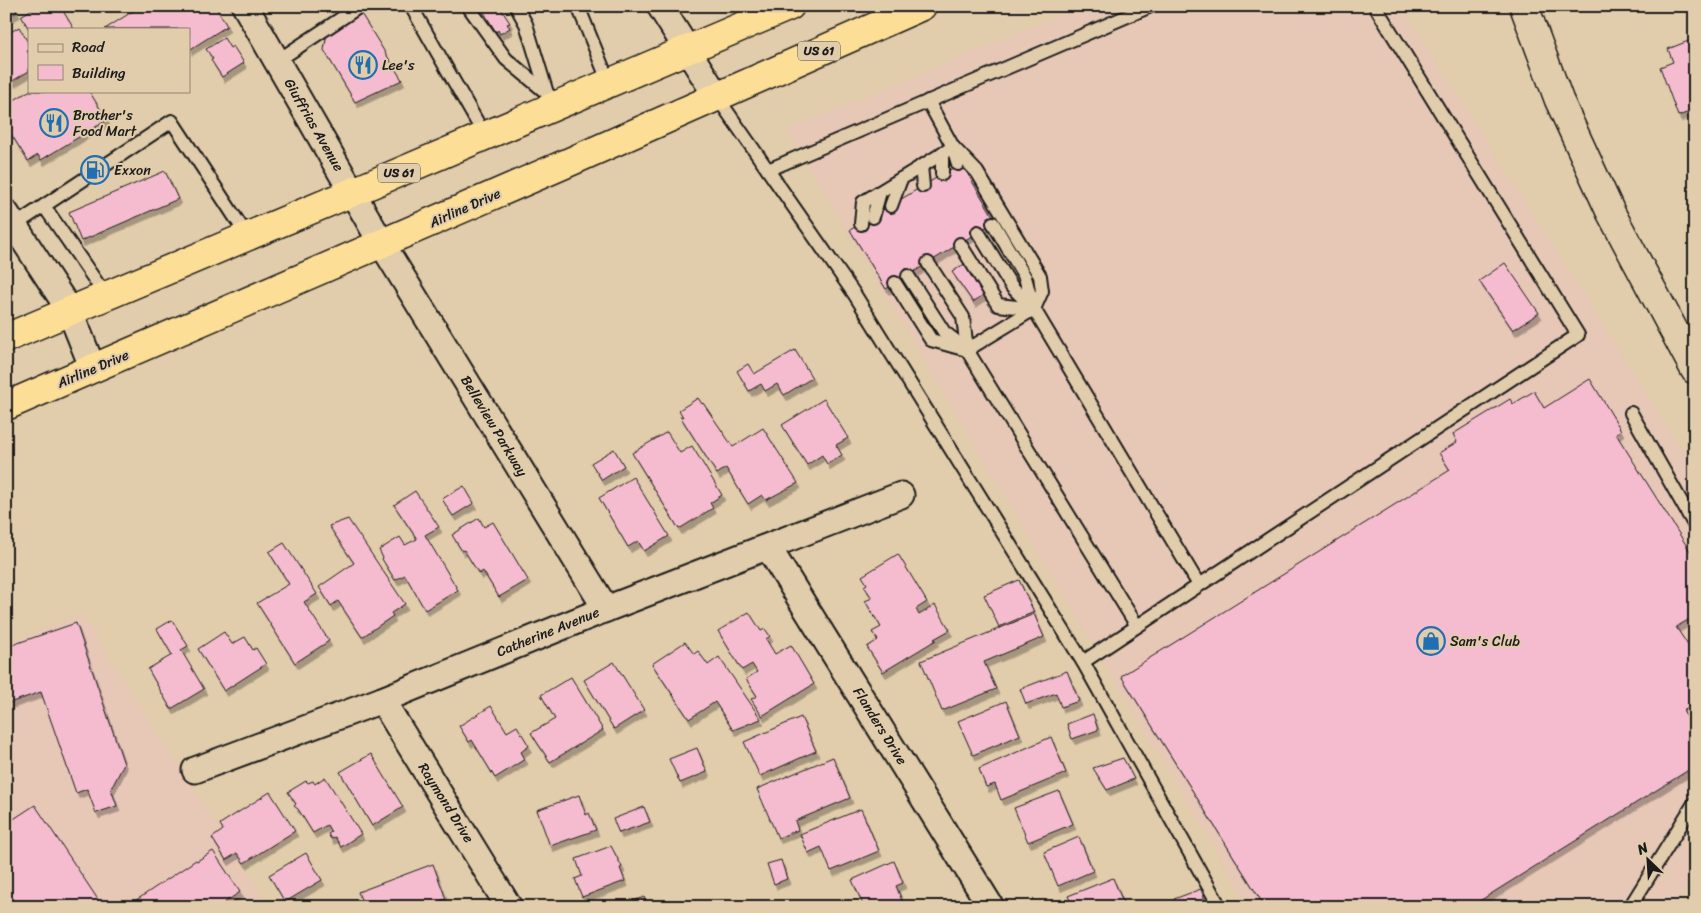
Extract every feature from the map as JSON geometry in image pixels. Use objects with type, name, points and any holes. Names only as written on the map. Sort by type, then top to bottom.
[{"type":"highway","name":"Airline Drive","points":[[6,406],[382,244],[922,6]]},
{"type":"highway","name":"US 61","points":[[6,338],[485,136],[553,98],[609,83],[782,8]]},
{"type":"street","name":"Giuffrias Avenue","points":[[245,6],[382,244]]},
{"type":"street","points":[[660,6],[717,97]]},
{"type":"street","points":[[1524,6],[1559,100],[1611,212],[1695,370]]},
{"type":"street","points":[[10,219],[70,311],[93,369]]},
{"type":"street","name":"Belleview Parkway","points":[[382,244],[606,609]]},
{"type":"street","name":"Catherine Avenue","points":[[195,770],[382,700],[606,609],[901,495]]},
{"type":"street","name":"Flanders Drive","points":[[768,547],[991,907]]},
{"type":"street","name":"Raymond Drive","points":[[382,700],[509,907]]},
{"type":"lane","points":[[276,61],[360,6]]},
{"type":"lane","points":[[411,6],[485,136]]},
{"type":"lane","points":[[468,6],[506,59],[553,98]]},
{"type":"lane","points":[[516,6],[526,24],[553,98]]},
{"type":"lane","points":[[578,6],[609,83]]},
{"type":"lane","points":[[768,170],[1151,6]]},
{"type":"lane","points":[[1083,662],[1578,335],[1375,6]]},
{"type":"lane","points":[[717,97],[855,295],[1083,662],[1220,907]]},
{"type":"lane","points":[[928,101],[947,150],[958,164]]},
{"type":"lane","points":[[10,219],[44,206],[172,121],[248,236]]},
{"type":"lane","points":[[861,224],[863,202],[947,150]]},
{"type":"lane","points":[[942,174],[947,150]]},
{"type":"lane","points":[[895,283],[931,340],[967,350],[1034,309],[1042,292],[1040,276],[977,172],[947,150]]},
{"type":"lane","points":[[921,166],[923,186]]},
{"type":"lane","points":[[891,206],[900,179]]},
{"type":"lane","points":[[873,217],[880,192]]},
{"type":"lane","points":[[44,206],[106,296]]},
{"type":"lane","points":[[993,223],[1025,277],[1034,309]]},
{"type":"lane","points":[[978,232],[1012,287],[1034,309],[1199,585]]},
{"type":"lane","points":[[960,244],[998,305],[1034,309]]},
{"type":"lane","points":[[928,263],[963,317],[967,350]]},
{"type":"lane","points":[[908,276],[944,332],[967,350],[1137,626]]},
{"type":"lane","points":[[1631,413],[1695,526]]},
{"type":"lane","points":[[1630,907],[1695,802]]},
{"type":"shaded area","points":[[1083,6],[1401,6],[1695,470],[1695,879],[1671,907],[1250,907],[787,130]]},
{"type":"shaded area","points":[[81,614],[270,907],[6,907],[6,644]]},
{"type":"building","points":[[6,6],[14,6],[17,12],[6,18]]},
{"type":"building","points":[[37,6],[60,6],[73,28],[28,28],[21,16]]},
{"type":"building","points":[[141,6],[203,6],[204,8],[206,6],[215,6],[227,26],[190,49],[190,28],[107,28]]},
{"type":"building","points":[[480,6],[499,6],[510,23],[507,24],[510,28],[500,34],[498,30],[496,32]]},
{"type":"building","name":"Lee's","points":[[360,12],[402,80],[355,102],[324,50],[327,33]]},
{"type":"building","points":[[19,27],[28,42],[28,72],[6,85],[6,35]]},
{"type":"building","points":[[224,38],[230,48],[233,46],[244,63],[222,77],[206,49]]},
{"type":"building","points":[[1691,40],[1695,51],[1695,110],[1678,116],[1660,67],[1673,62],[1668,49]]},
{"type":"building","name":"Brother's Food Mart","points":[[28,92],[90,92],[107,120],[41,160],[38,155],[28,161],[6,126],[6,105]]},
{"type":"building","points":[[961,163],[996,221],[886,289],[850,230]]},
{"type":"building","points":[[165,171],[178,199],[81,241],[69,212]]},
{"type":"building","points":[[966,263],[986,293],[973,302],[952,272]]},
{"type":"building","points":[[1505,263],[1539,313],[1513,330],[1479,281]]},
{"type":"building","points":[[795,350],[812,378],[784,395],[777,384],[765,391],[761,384],[749,391],[737,371],[748,364],[754,374]]},
{"type":"building","name":"Sam's Club","points":[[1590,379],[1621,430],[1616,434],[1695,559],[1695,616],[1676,627],[1695,656],[1695,704],[1683,711],[1695,730],[1695,766],[1470,907],[1265,907],[1121,676],[1450,470],[1439,453],[1457,442],[1453,434],[1510,399],[1513,404],[1534,391],[1544,408]]},
{"type":"building","points":[[698,398],[733,447],[763,428],[798,483],[766,500],[762,495],[748,504],[726,468],[717,474],[680,416],[683,417],[679,410]]},
{"type":"building","points":[[824,399],[848,438],[836,445],[842,455],[827,464],[822,455],[807,465],[782,425]]},
{"type":"building","points":[[667,432],[680,453],[692,446],[722,495],[710,503],[713,508],[679,529],[632,453]]},
{"type":"building","points":[[614,449],[624,466],[602,480],[591,463]]},
{"type":"building","points":[[633,477],[669,536],[644,551],[638,541],[628,547],[599,498]]},
{"type":"building","points":[[464,486],[474,503],[453,516],[442,499]]},
{"type":"building","points":[[415,491],[439,527],[425,535],[458,590],[425,610],[405,575],[395,580],[382,559],[379,550],[400,537],[405,545],[417,539],[394,505]]},
{"type":"building","points":[[479,518],[484,527],[493,522],[528,580],[499,597],[483,571],[479,574],[452,535]]},
{"type":"building","points":[[348,519],[405,604],[391,613],[393,616],[362,637],[338,601],[331,606],[319,587],[354,563],[329,526]]},
{"type":"building","points":[[284,543],[317,594],[304,602],[329,641],[295,663],[257,603],[289,584],[269,552]]},
{"type":"building","points":[[898,554],[927,602],[916,609],[919,615],[935,605],[950,630],[883,672],[867,647],[878,640],[872,632],[881,627],[865,601],[872,598],[864,586],[867,584],[862,576]]},
{"type":"building","points":[[1019,580],[1034,612],[999,627],[984,595]]},
{"type":"building","points":[[749,612],[761,631],[765,629],[770,636],[766,639],[775,654],[791,645],[814,684],[762,716],[751,699],[757,696],[746,679],[757,672],[752,664],[742,670],[718,631]]},
{"type":"building","points":[[1034,614],[1044,637],[984,662],[996,689],[942,711],[921,661]]},
{"type":"building","points":[[172,620],[188,646],[181,650],[204,689],[171,709],[148,669],[172,655],[157,629]]},
{"type":"building","points":[[76,623],[124,764],[111,789],[117,806],[96,813],[87,789],[76,793],[41,692],[6,704],[6,647]]},
{"type":"building","points":[[224,632],[232,644],[245,637],[253,650],[256,648],[266,664],[224,691],[198,649]]},
{"type":"building","points":[[685,642],[694,654],[698,651],[708,665],[719,657],[761,719],[733,730],[715,702],[689,719],[652,664]]},
{"type":"building","points":[[614,662],[644,710],[614,729],[584,680]]},
{"type":"building","points":[[1067,671],[1079,701],[1061,707],[1056,693],[1026,704],[1020,689]]},
{"type":"building","points":[[571,677],[603,730],[550,762],[531,733],[555,719],[541,695]]},
{"type":"building","points":[[1006,701],[1020,735],[973,755],[958,721]]},
{"type":"building","points":[[491,706],[507,732],[517,726],[529,746],[521,752],[525,759],[495,778],[472,740],[469,742],[459,726]]},
{"type":"building","points":[[1093,714],[1098,730],[1072,739],[1067,724]]},
{"type":"building","points":[[801,717],[816,751],[760,776],[744,742]]},
{"type":"building","points":[[1051,737],[1066,773],[1001,800],[995,784],[986,787],[979,769]]},
{"type":"building","points":[[697,748],[707,772],[680,783],[669,759]]},
{"type":"building","points":[[371,754],[403,807],[372,826],[340,772]]},
{"type":"building","points":[[833,757],[850,798],[795,821],[798,830],[778,838],[757,789]]},
{"type":"building","points":[[1123,758],[1134,779],[1107,790],[1093,768]]},
{"type":"building","points":[[325,777],[361,834],[341,847],[335,837],[331,839],[328,834],[331,832],[327,825],[313,833],[298,809],[294,806],[296,804],[288,792],[306,781],[308,783],[313,781],[315,784]]},
{"type":"building","points":[[1059,791],[1073,824],[1028,842],[1014,808]]},
{"type":"building","points":[[270,792],[295,831],[244,863],[237,853],[226,860],[212,838],[223,830],[220,824]]},
{"type":"building","points":[[579,795],[586,815],[589,813],[596,830],[550,846],[537,810]]},
{"type":"building","points":[[35,805],[103,907],[6,907],[6,824]]},
{"type":"building","points":[[644,807],[650,822],[619,833],[613,819]]},
{"type":"building","points":[[861,809],[879,851],[831,871],[821,847],[808,853],[800,834]]},
{"type":"building","points":[[1079,837],[1093,871],[1058,886],[1044,852]]},
{"type":"building","points":[[611,846],[622,867],[620,868],[625,881],[582,897],[575,879],[582,876],[576,859]]},
{"type":"building","points":[[213,851],[240,892],[224,903],[226,907],[126,907],[196,860]]},
{"type":"building","points":[[306,853],[322,880],[285,902],[269,875]]},
{"type":"building","points":[[781,860],[787,879],[774,884],[767,864]]},
{"type":"building","points":[[894,861],[903,883],[896,886],[903,903],[896,907],[864,907],[852,880]]},
{"type":"building","points":[[433,864],[446,899],[440,901],[441,903],[431,907],[364,907],[358,892]]},
{"type":"building","points":[[1113,878],[1125,907],[1073,907],[1068,896]]},
{"type":"building","points":[[1201,889],[1207,907],[1177,907],[1174,899]]},
{"type":"building","points":[[644,897],[648,907],[618,907]]},
{"type":"place","name":"Lee's","points":[[363,65]]},
{"type":"place","name":"Brother's Food Mart","points":[[54,123]]},
{"type":"place","name":"Exxon","points":[[95,170]]},
{"type":"place","name":"Sam's Club","points":[[1431,641]]}]
